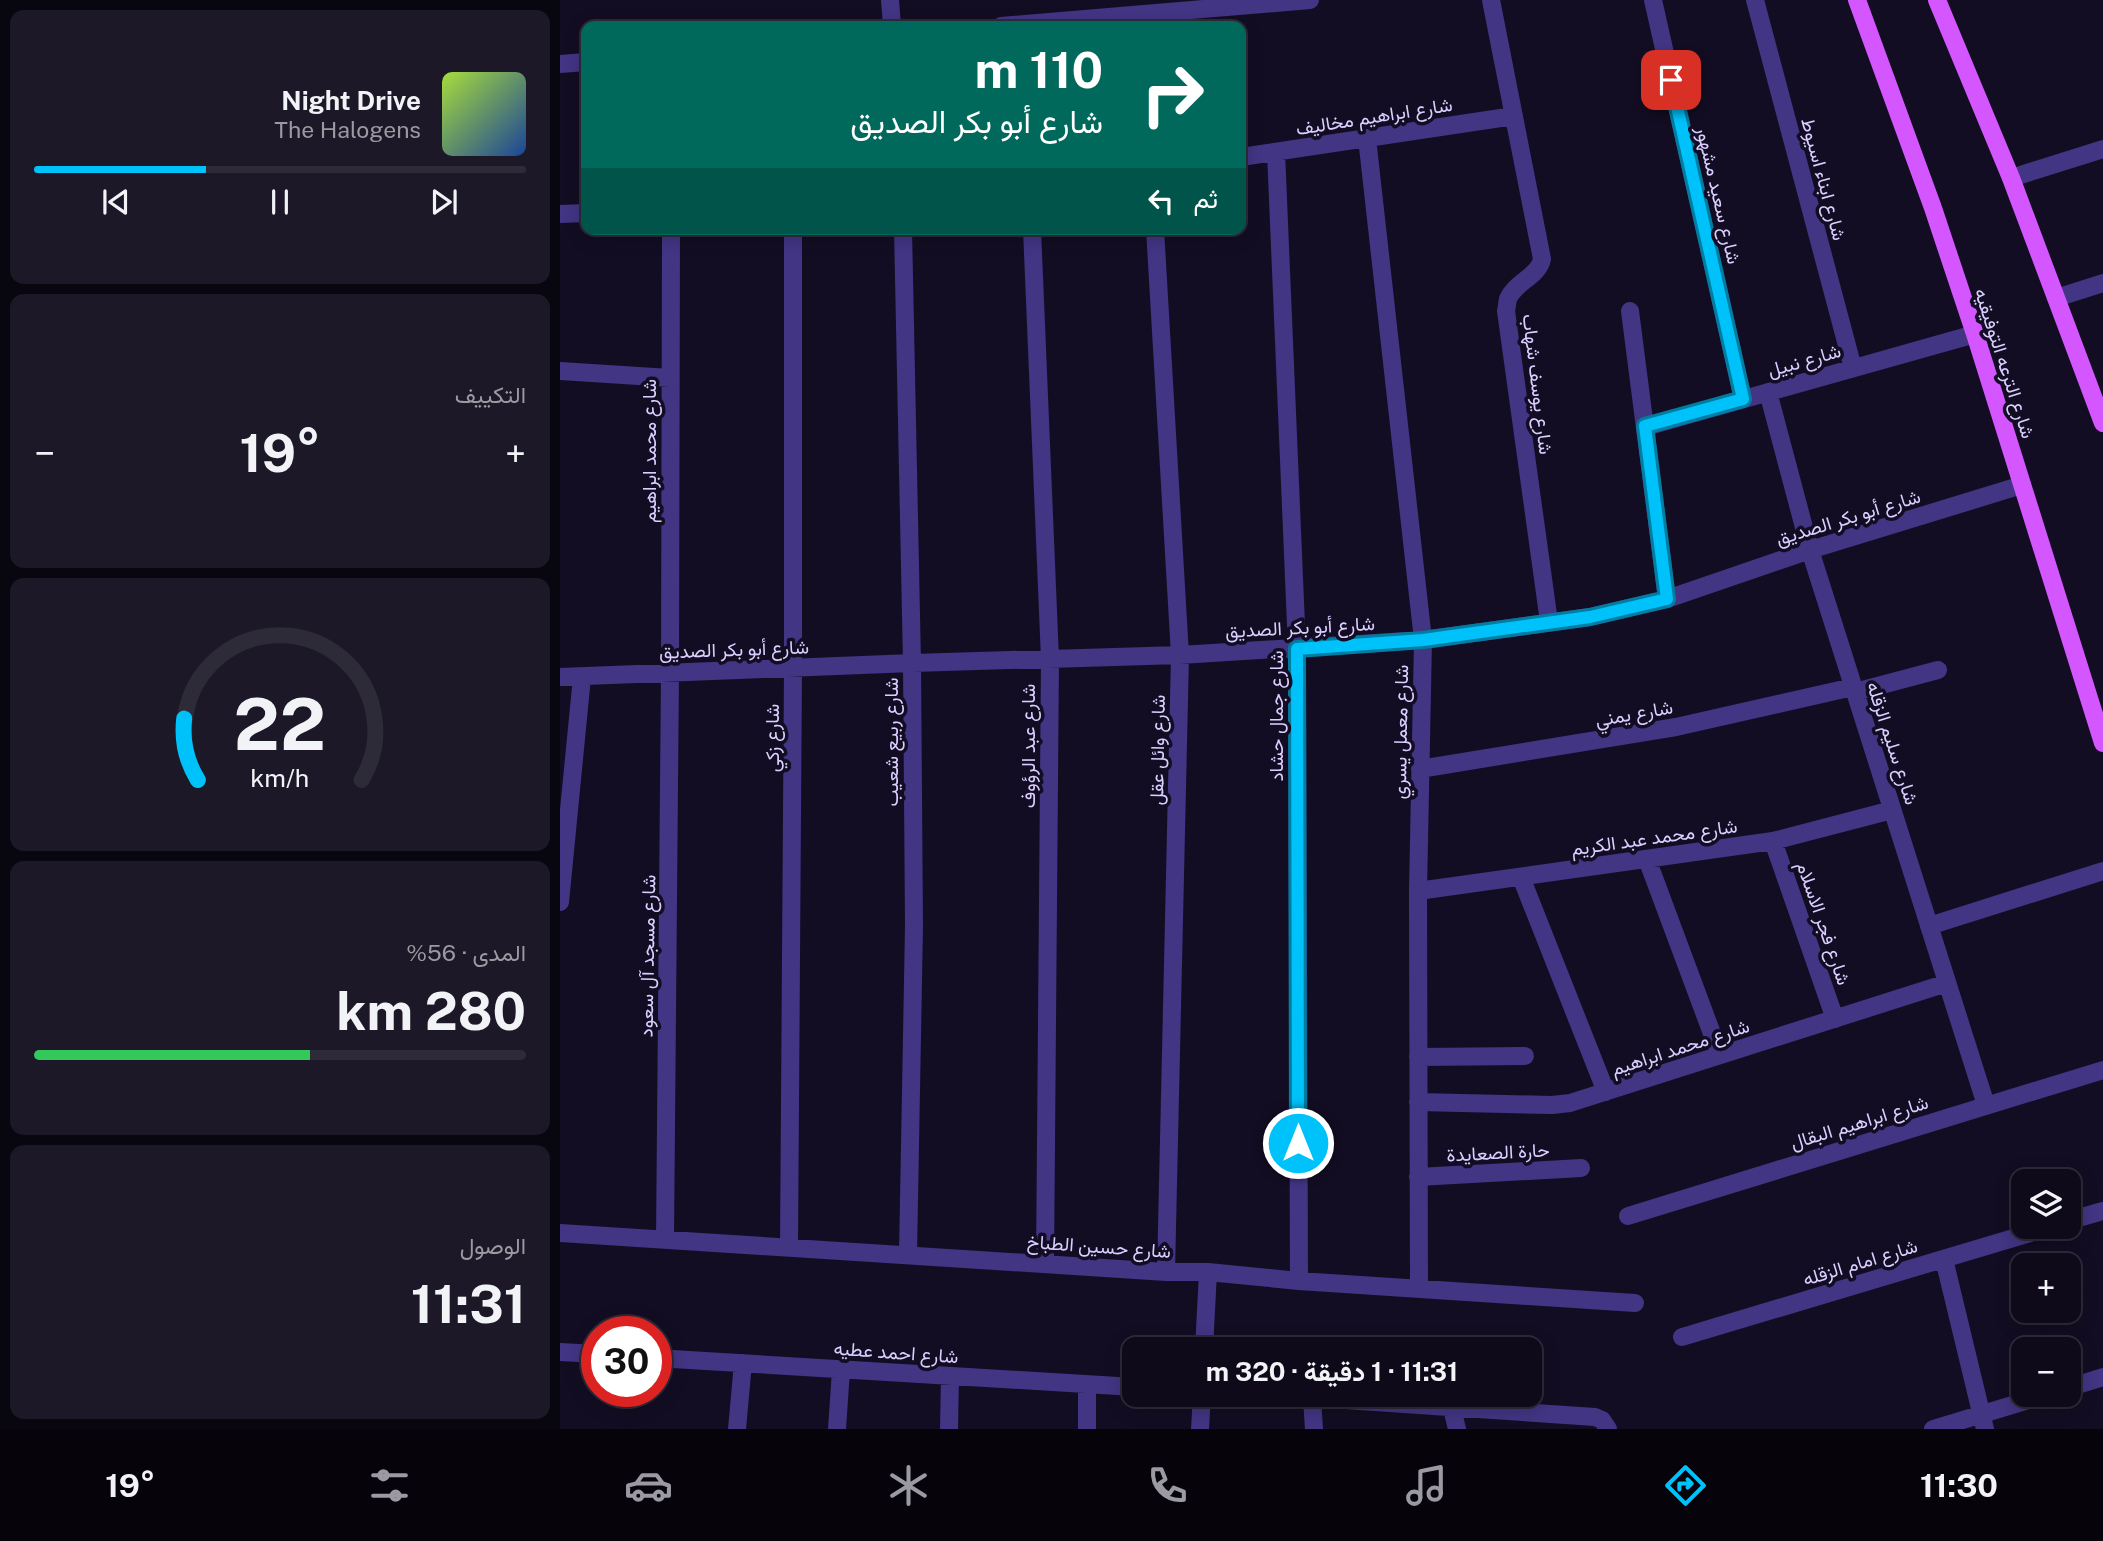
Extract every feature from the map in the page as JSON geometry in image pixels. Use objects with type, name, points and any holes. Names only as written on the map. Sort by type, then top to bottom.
[{"type":"main road","name":"شارع الترعه التوفيقيه","points":[[1857,0],[1933,208],[1975,334],[2103,743]]},
{"type":"main road","points":[[1937,0],[2011,178],[2103,421]]},
{"type":"street","points":[[890,0],[892,21]]},
{"type":"street","points":[[1060,21],[1310,0]]},
{"type":"street","name":"شارع يوسف شهاب","points":[[1491,0],[1542,259],[1541,266],[1508,298],[1506,311],[1549,622]]},
{"type":"street","name":"شارع سعيد مشهور","points":[[1653,0],[1743,399]]},
{"type":"street","name":"شارع ابناء اسيوط","points":[[1755,0],[1853,368]]},
{"type":"street","points":[[560,64],[581,62]]},
{"type":"street","name":"شارع ابراهيم مخاليف","points":[[1246,156],[1514,116]]},
{"type":"street","name":"شارع معمل يسري","points":[[1367,138],[1423,640],[1418,891],[1419,1288]]},
{"type":"street","points":[[2011,178],[2103,149]]},
{"type":"street","name":"شارع جمال حشاد","points":[[1276,152],[1297,649],[1299,1281]]},
{"type":"street","points":[[560,214],[581,213]]},
{"type":"street","name":"شارع محمد ابراهيم","points":[[670,673],[671,235]]},
{"type":"street","name":"شارع زكي","points":[[789,1247],[793,235]]},
{"type":"street","name":"شارع ربيع شعيب","points":[[903,235],[912,663],[914,926],[908,1255]]},
{"type":"street","name":"شارع عبد الرؤوف","points":[[1032,235],[1050,659],[1045,1264]]},
{"type":"street","name":"شارع وائل عقل","points":[[1155,235],[1180,655],[1166,1272]]},
{"type":"street","points":[[2056,298],[2103,283]]},
{"type":"street","points":[[1630,311],[1667,599]]},
{"type":"street","name":"شارع نبيل","points":[[1645,426],[1975,334]]},
{"type":"street","points":[[560,371],[670,378]]},
{"type":"street","name":"شارع سليم الزقله","points":[[1768,392],[1810,550],[1986,1105]]},
{"type":"street","name":"شارع أبو بكر الصديق","points":[[560,677],[1180,655],[1423,640],[1590,617],[1667,599],[1810,550],[2022,485]]},
{"type":"street","name":"شارع يمني","points":[[1420,769],[1676,727],[1938,670]]},
{"type":"street","name":"شارع مسجد آل سعود","points":[[665,1239],[670,673]]},
{"type":"street","points":[[560,902],[582,677]]},
{"type":"street","name":"شارع محمد عبد الكريم","points":[[1418,891],[1773,842],[1892,810]]},
{"type":"street","name":"شارع فجر الاسلام","points":[[1773,842],[1835,1019]]},
{"type":"street","points":[[1647,859],[1720,1055]]},
{"type":"street","points":[[1929,926],[2103,871]]},
{"type":"street","points":[[1521,877],[1606,1092]]},
{"type":"street","name":"شارع محمد ابراهيم","points":[[1418,1102],[1552,1105],[1570,1103],[1947,983]]},
{"type":"street","points":[[1418,1057],[1525,1056]]},
{"type":"street","name":"شارع ابراهيم البقال","points":[[1628,1216],[2103,1070]]},
{"type":"street","name":"حارة الصعايدة","points":[[1419,1177],[1581,1168]]},
{"type":"street","points":[[2081,1217],[2103,1210]]},
{"type":"street","name":"شارع حسين الطباخ","points":[[560,1233],[1166,1272],[1208,1272],[1299,1281],[1635,1303]]},
{"type":"street","name":"شارع امام الزقله","points":[[1682,1338],[2011,1239]]},
{"type":"street","points":[[1944,1259],[1984,1422]]},
{"type":"street","points":[[1205,1337],[1208,1272]]},
{"type":"street","points":[[560,1352],[581,1353]]},
{"type":"street","name":"شارع احمد عطيه","points":[[672,1359],[1122,1386]]},
{"type":"street","points":[[737,1429],[743,1363]]},
{"type":"street","points":[[837,1429],[841,1370]]},
{"type":"street","points":[[949,1429],[950,1376]]},
{"type":"street","points":[[2081,1384],[2103,1377]]},
{"type":"street","points":[[1087,1385],[1087,1429]]},
{"type":"street","points":[[1200,1429],[1201,1407]]},
{"type":"street","points":[[1313,1407],[1314,1429]]},
{"type":"street","points":[[1438,1407],[1595,1417],[1602,1420],[1608,1429]]},
{"type":"street","points":[[1933,1429],[1984,1422],[2018,1407]]},
{"type":"street","points":[[1452,1408],[1457,1429]]},
{"type":"route","points":[[1298,1143],[1297,649],[1423,640],[1590,617],[1667,599],[1645,426],[1743,399],[1671,80]]}]
